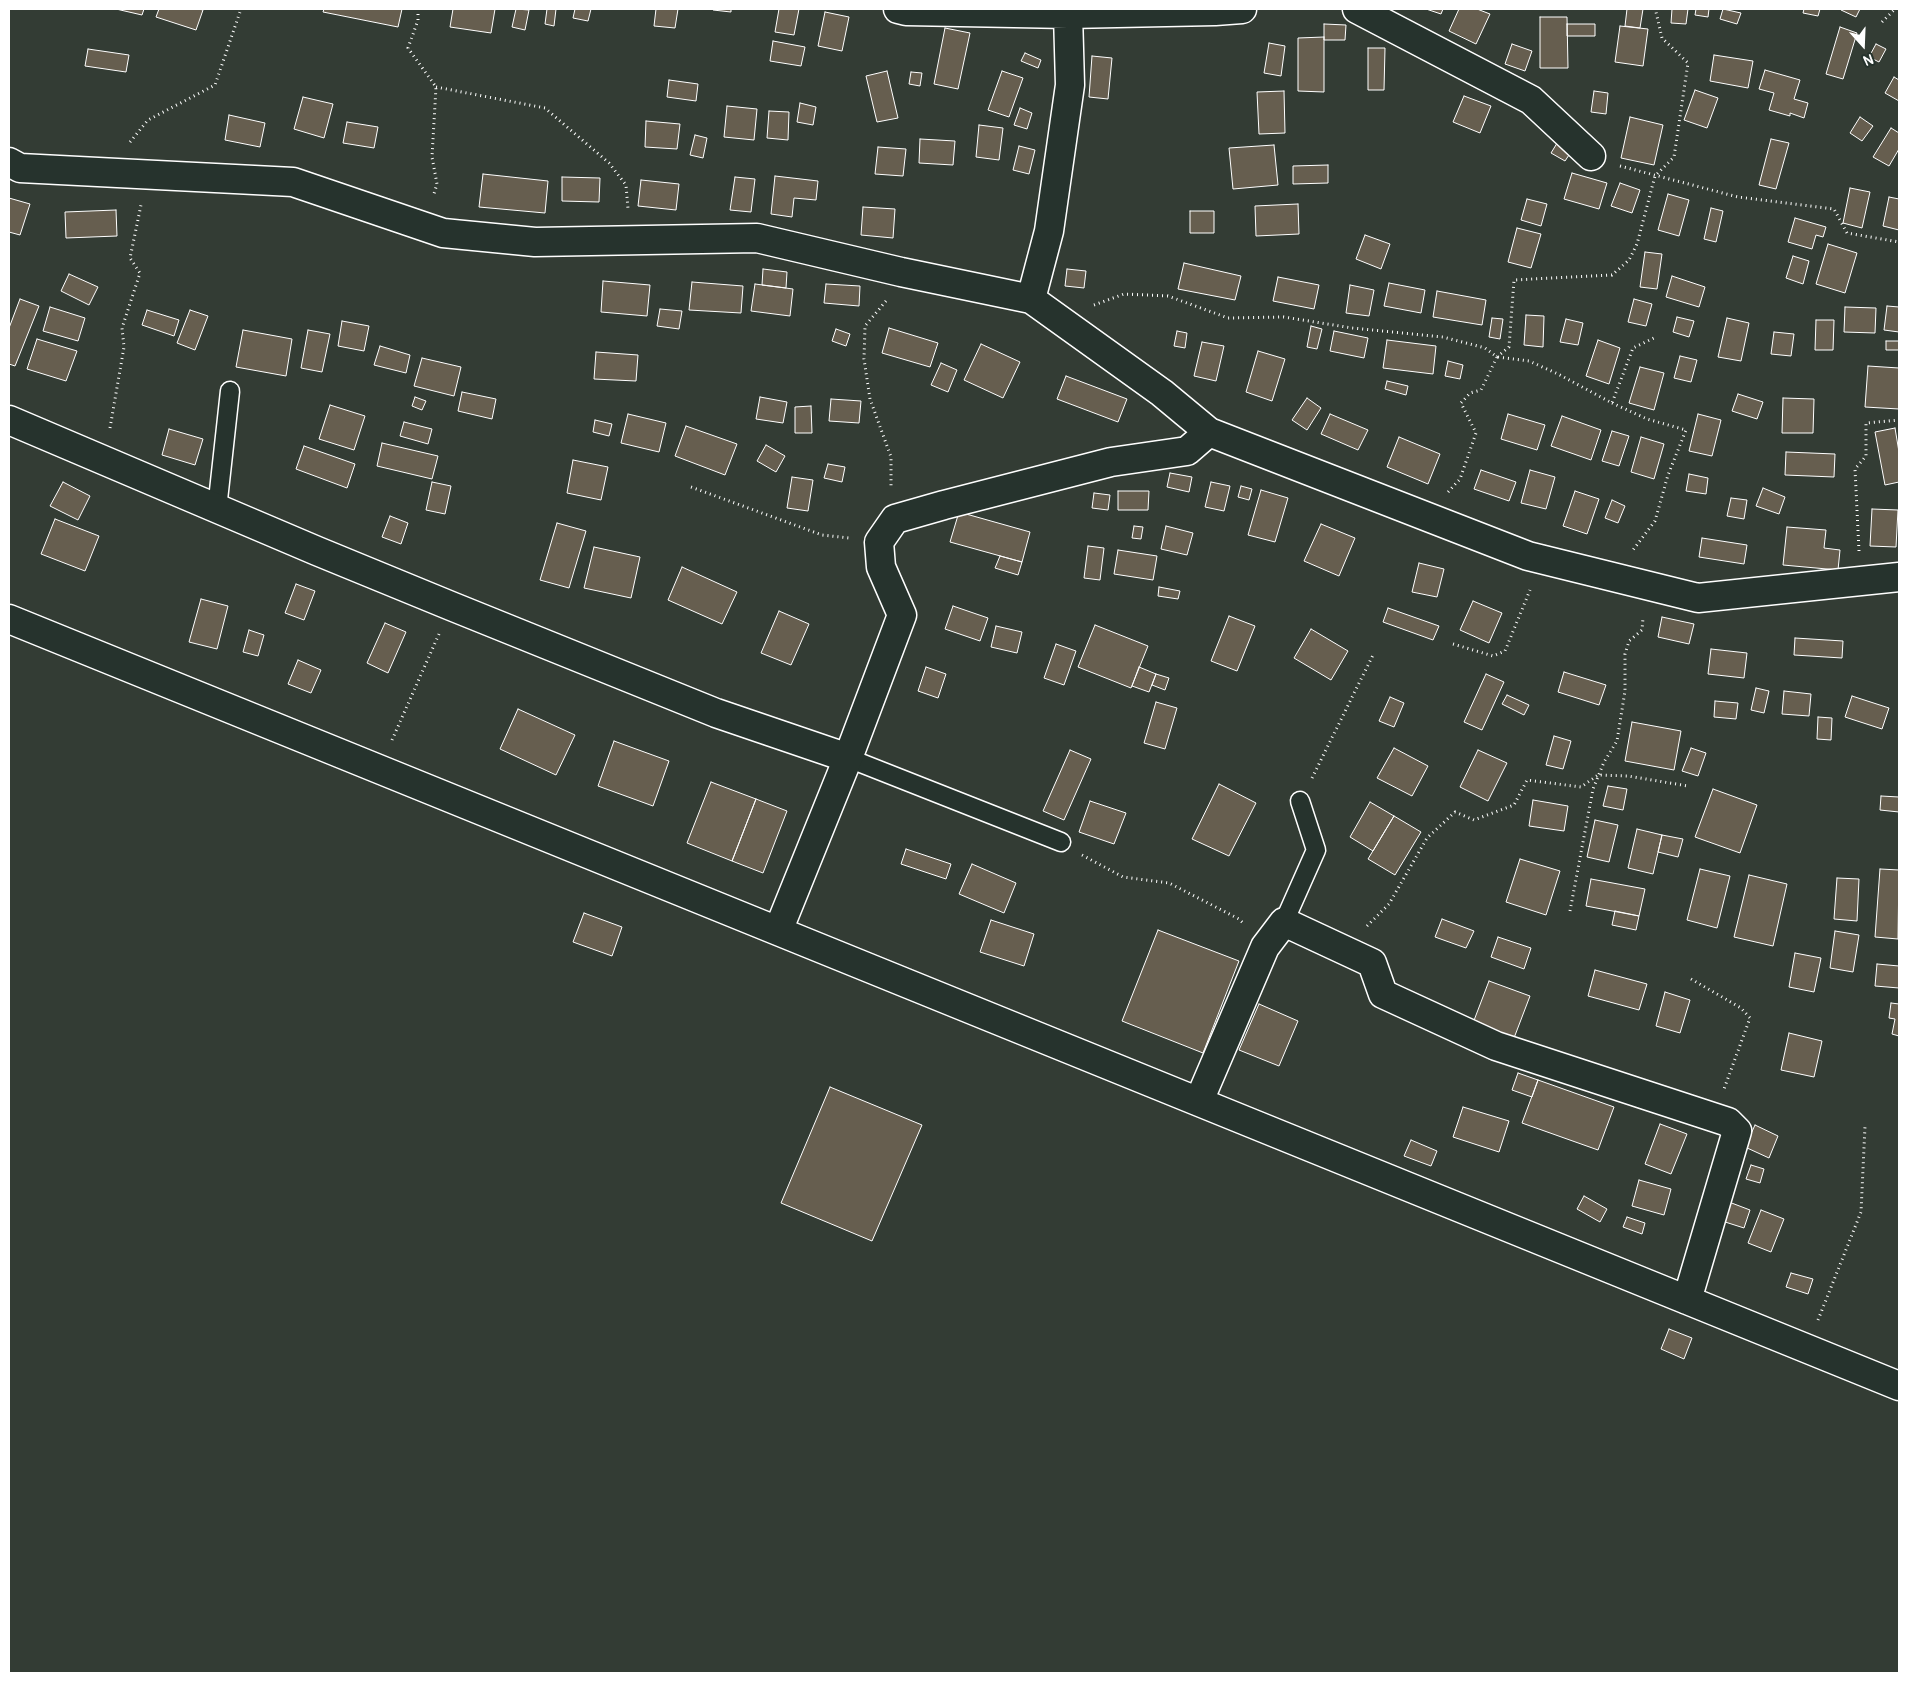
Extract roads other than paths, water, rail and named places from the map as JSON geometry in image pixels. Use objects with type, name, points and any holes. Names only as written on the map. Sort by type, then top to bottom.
[{"type":"street","points":[[898,9],[906,12],[1068,14],[1242,9]]},
{"type":"street","points":[[1357,9],[1531,100],[1591,156]]},
{"type":"street","points":[[1031,299],[1049,231],[1070,85],[1068,14]]},
{"type":"street","points":[[9,162],[20,168],[293,182],[443,233],[535,242],[758,238],[1031,299],[1162,393],[1209,432],[1528,556],[1698,598],[1899,578]]},
{"type":"street","points":[[9,420],[451,606],[716,713],[848,758]]},
{"type":"street","points":[[778,930],[848,758],[902,615],[881,567],[879,542],[895,519],[1111,462],[1188,451],[1209,432]]},
{"type":"street","points":[[9,619],[1899,1386]]},
{"type":"street","points":[[1199,1102],[1265,947],[1284,922],[1372,963],[1383,994],[1496,1046],[1728,1122],[1737,1131],[1687,1300]]},
{"type":"lane","points":[[217,509],[230,391]]},
{"type":"lane","points":[[848,758],[1061,842]]},
{"type":"lane","points":[[1284,922],[1316,850],[1300,800]]}]
